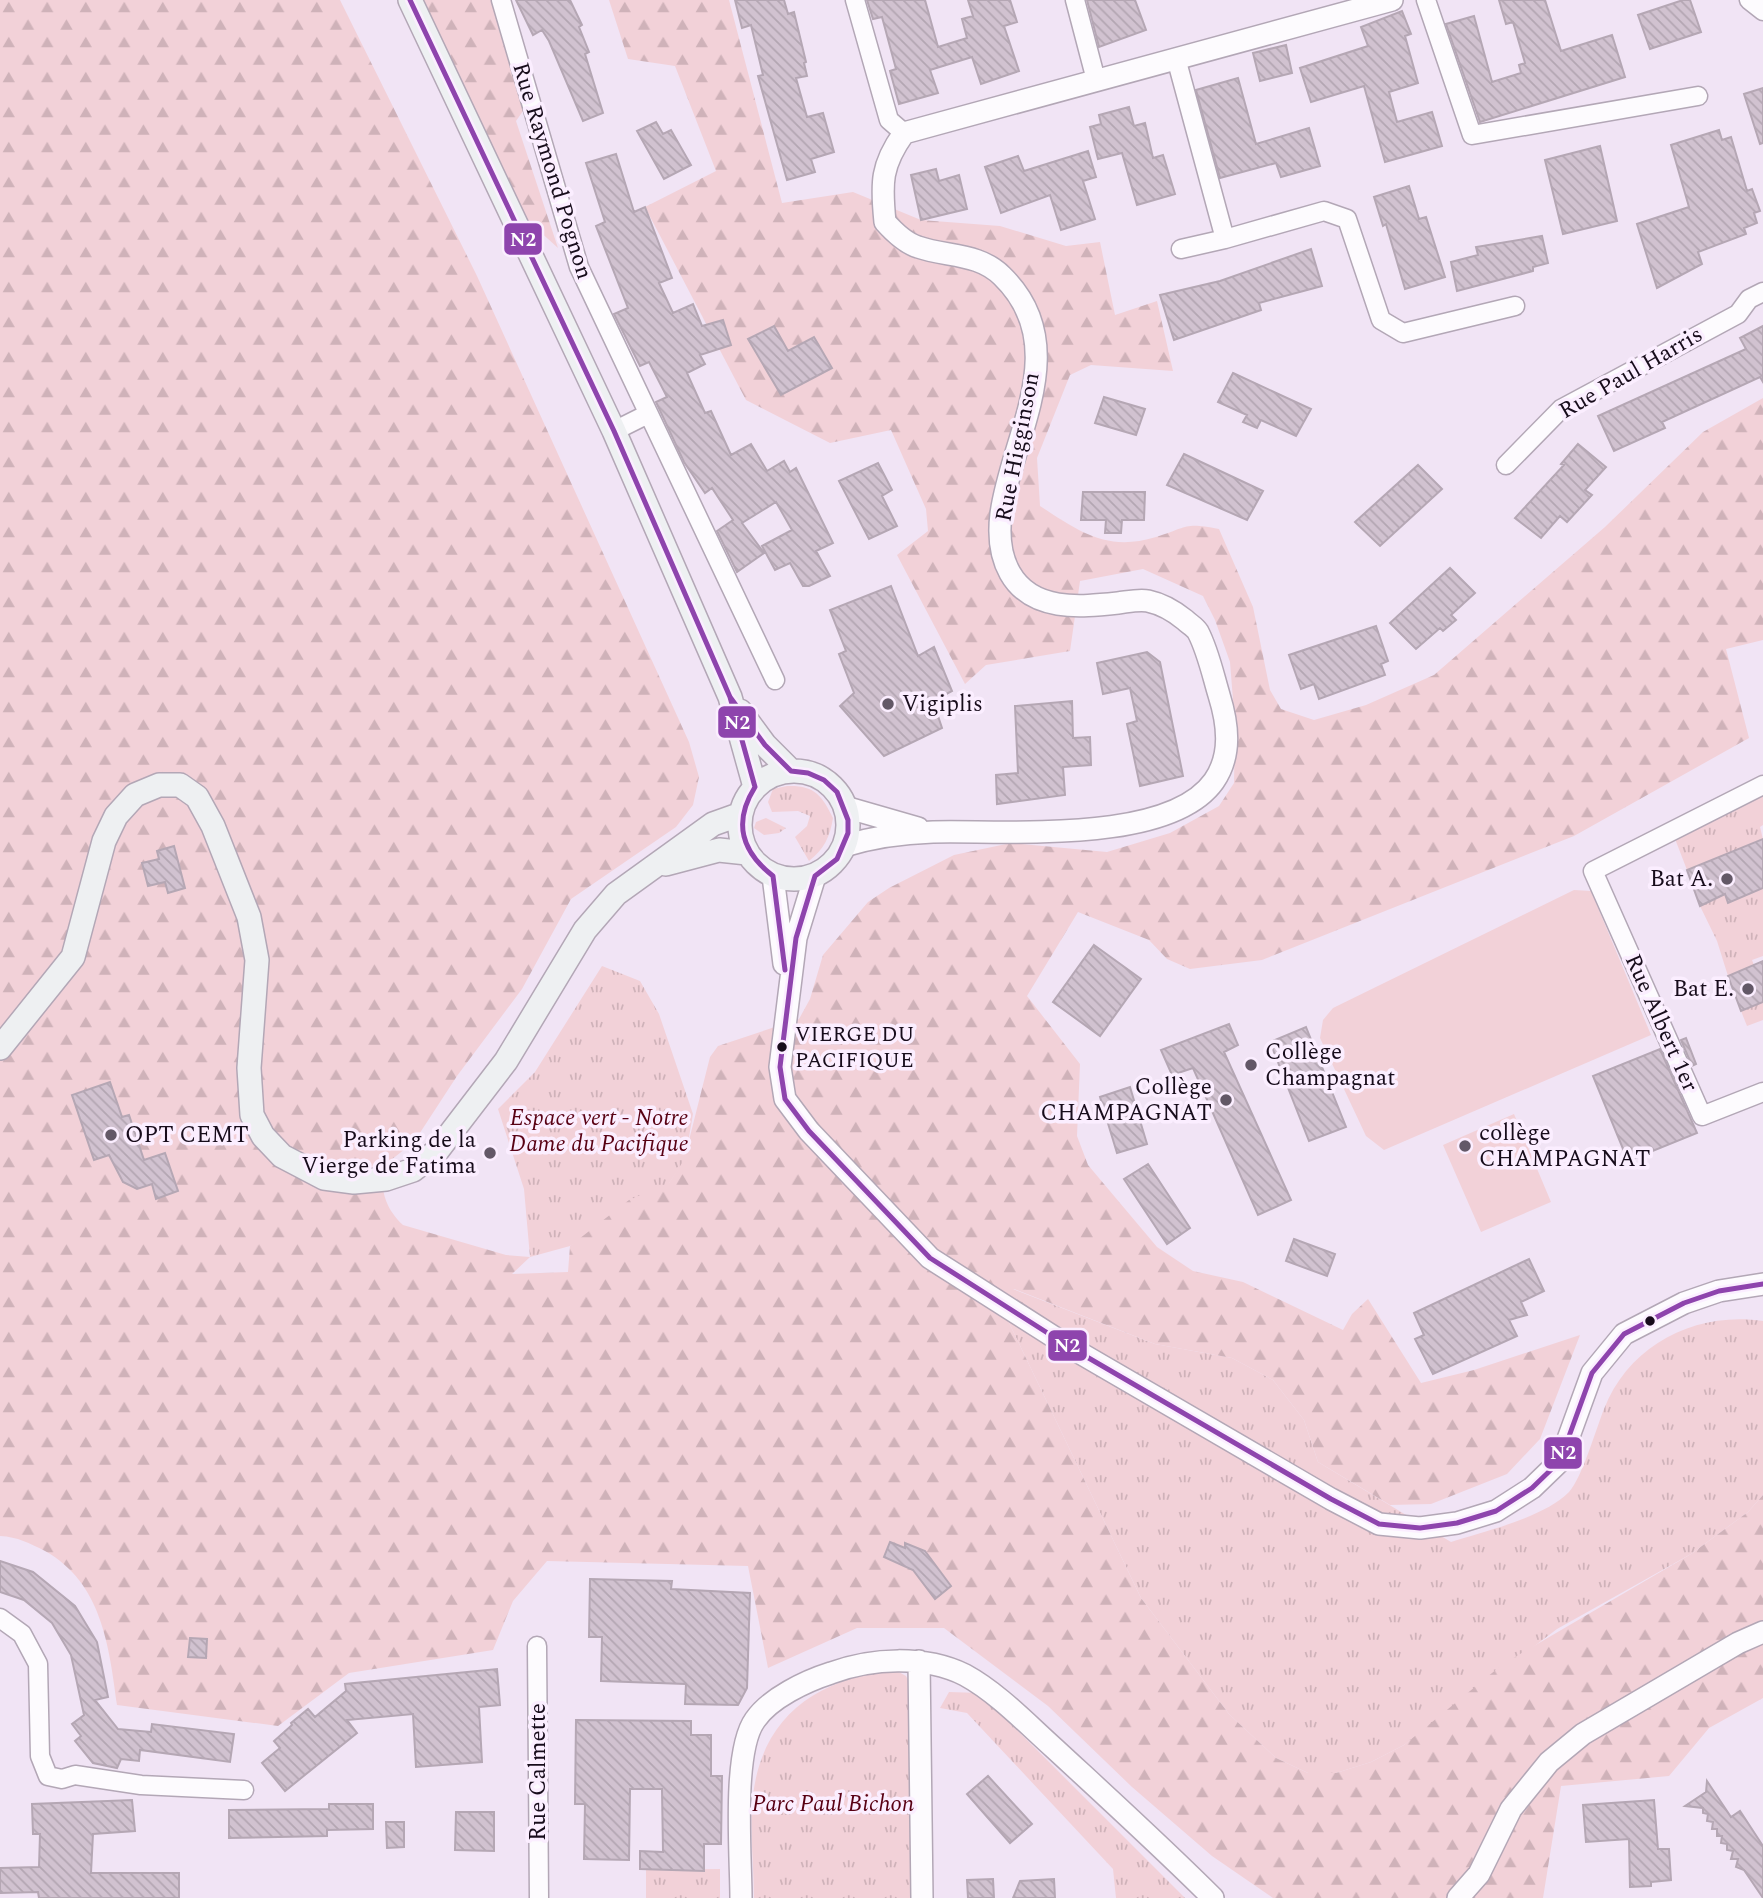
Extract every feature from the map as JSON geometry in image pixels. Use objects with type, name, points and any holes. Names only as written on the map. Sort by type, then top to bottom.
[{"type":"main road","points":[[410,0],[614,431],[730,697],[755,787]]},
{"type":"main road","points":[[730,697],[765,745],[791,771]]},
{"type":"main road","points":[[791,771],[808,773],[824,780],[836,792],[845,807],[848,833],[837,859],[814,876],[786,879],[773,876],[758,866],[747,853],[740,827],[746,799],[755,787],[778,773],[791,771]]},
{"type":"main road","points":[[0,1048],[73,957],[104,841],[116,816],[135,795],[159,785],[180,785],[197,797],[213,826],[249,917],[257,960],[249,1068],[252,1115],[263,1136],[282,1156],[324,1178],[354,1182],[386,1179],[414,1170],[437,1151],[506,1061],[585,930],[617,894],[649,868],[713,824],[741,814]]},
{"type":"main road","points":[[649,868],[719,850],[747,853]]},
{"type":"street","name":"Rue Raymond Pognon","points":[[501,0],[579,267],[775,680]]},
{"type":"street","points":[[855,0],[889,120],[904,133],[1392,0]]},
{"type":"street","points":[[1075,0],[1096,80]]},
{"type":"street","points":[[1426,0],[1472,135],[1699,96]]},
{"type":"street","points":[[1749,0],[1763,11]]},
{"type":"street","points":[[1176,58],[1225,239]]},
{"type":"street","name":"Rue Higginson","points":[[844,846],[877,836],[933,832],[1020,833],[1121,826],[1178,810],[1203,796],[1220,772],[1228,743],[1225,713],[1197,630],[1173,610],[1146,600],[1078,608],[1045,602],[1026,592],[1010,574],[1001,550],[1002,509],[1026,421],[1035,366],[1035,331],[1028,309],[1002,275],[976,258],[916,247],[885,222],[882,191],[885,167],[904,133]]},
{"type":"street","points":[[1181,249],[1324,211],[1347,219],[1381,320],[1403,332],[1515,306]]},
{"type":"street","name":"Rue Paul Harris","points":[[1507,465],[1561,409],[1738,314],[1749,299],[1763,292]]},
{"type":"street","points":[[614,431],[648,414]]},
{"type":"street","name":"Rue Albert 1er","points":[[1763,785],[1593,871],[1702,1116],[1763,1092]]},
{"type":"street","name":"Rue Higginson","points":[[845,807],[933,832]]},
{"type":"street","points":[[773,876],[784,945],[786,1007]]},
{"type":"street","points":[[814,876],[796,939],[780,1066],[785,1099],[809,1130],[930,1258],[1068,1346],[1331,1499],[1379,1524],[1420,1528],[1457,1523],[1496,1511],[1532,1488],[1560,1461],[1592,1373],[1624,1334],[1684,1303],[1719,1291],[1763,1284]]},
{"type":"street","points":[[0,1618],[22,1634],[38,1664],[40,1756],[48,1776],[62,1779],[75,1775],[141,1785],[244,1790]]},
{"type":"street","points":[[1738,1643],[1763,1624]]},
{"type":"street","points":[[1458,1898],[1479,1874],[1511,1808],[1549,1762],[1583,1734],[1738,1643],[1763,1632]]},
{"type":"street","name":"Rue Calmette","points":[[537,1646],[538,1898]]},
{"type":"street","points":[[919,1661],[922,1898]]},
{"type":"street","points":[[741,1898],[740,1782],[744,1753],[754,1720],[775,1701],[814,1678],[855,1664],[919,1661],[965,1676],[1001,1701],[1158,1843],[1213,1898]]},
{"type":"green space","points":[[0,0],[340,0],[477,276],[689,742],[699,777],[693,805],[676,827],[571,899],[522,989],[457,1076],[414,1142],[382,1167],[385,1199],[403,1225],[506,1255],[530,1257],[512,1274],[568,1272],[570,1246],[629,1200],[669,1183],[684,1160],[710,1057],[718,1046],[799,1019],[810,999],[823,955],[868,902],[889,888],[954,855],[1011,843],[1107,852],[1170,833],[1219,806],[1234,783],[1235,725],[1230,662],[1215,620],[1203,596],[1143,569],[1080,581],[1070,651],[986,665],[965,684],[897,555],[928,531],[926,509],[891,430],[830,443],[746,400],[645,207],[716,171],[675,66],[628,59],[609,0],[729,0],[782,203],[853,192],[921,220],[1000,226],[1066,246],[1100,242],[1115,315],[1157,301],[1173,371],[1091,365],[1070,375],[1037,458],[1040,506],[1081,531],[1108,541],[1139,541],[1192,526],[1219,529],[1253,607],[1270,690],[1281,709],[1314,720],[1366,705],[1434,675],[1605,527],[1703,432],[1763,398],[1763,640],[1726,649],[1749,738],[1574,836],[1262,960],[1190,969],[1167,959],[1149,940],[1078,912],[1027,996],[1080,1064],[1077,1136],[1088,1165],[1157,1247],[1193,1271],[1243,1282],[1343,1330],[1352,1314],[1368,1299],[1421,1383],[1474,1370],[1580,1335],[1540,1439],[1507,1474],[1431,1504],[1390,1505],[1318,1462],[1304,1420],[1273,1380],[1232,1358],[1155,1344],[1014,1289],[1000,1304],[1141,1598],[1229,1714],[1276,1758],[1308,1773],[1336,1773],[1371,1762],[1404,1745],[1503,1664],[1691,1554],[1748,1512],[1763,1495],[1763,1698],[1709,1728],[1669,1776],[1561,1786],[1543,1898],[1273,1898],[1212,1856],[1132,1787],[1048,1706],[944,1628],[857,1628],[768,1668],[748,1566],[547,1561],[513,1601],[493,1650],[349,1673],[278,1726],[117,1705],[106,1639],[91,1598],[79,1580],[64,1564],[45,1551],[18,1539],[0,1536]]},
{"type":"green space","points":[[410,0],[501,0],[530,101],[516,121],[558,248],[506,201]]},
{"type":"green space","points":[[1763,785],[1763,825],[1760,827],[1763,839],[1687,870],[1672,831]]},
{"type":"green space","points":[[804,787],[816,793],[833,818],[826,842],[809,861],[795,837],[807,826],[810,816],[798,811],[772,812],[768,802],[773,789]]},
{"type":"green space","points":[[766,818],[786,828],[779,833],[764,835],[754,828],[756,822]]},
{"type":"green space","points":[[1763,888],[1763,956],[1752,960],[1754,965],[1728,976],[1717,941],[1700,906],[1725,894],[1728,903]]},
{"type":"green space","points":[[1574,890],[1591,891],[1651,1035],[1384,1150],[1366,1136],[1320,1038],[1323,1020],[1333,1008]]},
{"type":"green space","name":"Espace vert - Notre Dame du Pacifique","points":[[602,966],[640,981],[659,1014],[693,1114],[685,1160],[659,1198],[570,1246],[530,1257],[524,1189],[498,1109],[535,1072]]},
{"type":"green space","points":[[1763,1002],[1763,1020],[1747,1026],[1741,1011]]},
{"type":"green space","points":[[1514,1114],[1551,1202],[1481,1232],[1443,1145]]},
{"type":"green space","points":[[1013,1289],[1155,1344],[1232,1358],[1273,1380],[1304,1420],[1318,1462],[1451,1542],[1529,1516],[1569,1492],[1579,1476],[1615,1386],[1647,1350],[1667,1337],[1713,1322],[1738,1319],[1763,1321],[1763,1495],[1748,1512],[1691,1554],[1557,1629],[1404,1745],[1371,1762],[1336,1773],[1308,1773],[1276,1758],[1229,1714],[1141,1598],[1000,1304]]},
{"type":"green space","name":"Parc Paul Bichon","points":[[895,1670],[906,1676],[911,1685],[910,1898],[754,1898],[753,1796],[768,1743],[782,1723],[799,1706],[819,1692],[867,1674]]},
{"type":"green space","points":[[949,1692],[980,1693],[1185,1898],[1116,1898],[1113,1869],[967,1713],[940,1708]]},
{"type":"green space","points":[[720,1869],[720,1898],[646,1898],[646,1870]]},
{"type":"building","points":[[516,0],[570,0],[582,25],[579,27],[589,52],[585,54],[603,113],[583,121],[549,41],[542,30],[533,35]]},
{"type":"building","points":[[735,0],[784,0],[788,14],[794,12],[807,76],[796,78],[807,117],[823,113],[834,152],[811,159],[815,172],[787,180],[758,76],[763,75],[751,25],[742,28]]},
{"type":"building","points":[[867,0],[925,0],[938,47],[967,38],[962,19],[973,16],[968,0],[1010,0],[1017,22],[1004,26],[1019,71],[981,84],[972,57],[930,70],[938,93],[899,104],[890,71],[896,69],[882,17],[873,19]]},
{"type":"building","points":[[1087,0],[1135,0],[1146,30],[1099,47]]},
{"type":"building","points":[[1499,0],[1545,0],[1561,51],[1612,35],[1625,77],[1480,122],[1446,24],[1474,16],[1492,82],[1521,73],[1519,65],[1525,63],[1513,22],[1506,24]]},
{"type":"building","points":[[1690,0],[1701,32],[1650,49],[1638,15]]},
{"type":"building","points":[[1402,11],[1411,34],[1405,36],[1418,83],[1389,92],[1397,122],[1432,112],[1442,146],[1385,162],[1364,86],[1311,102],[1300,68],[1368,46],[1361,27]]},
{"type":"building","points":[[1286,45],[1292,73],[1260,81],[1253,53]]},
{"type":"building","points":[[1238,78],[1256,144],[1309,128],[1320,166],[1281,177],[1276,163],[1220,178],[1196,90]]},
{"type":"building","points":[[1763,88],[1763,143],[1760,144],[1744,94]]},
{"type":"building","points":[[1129,107],[1134,126],[1145,123],[1153,158],[1163,155],[1175,194],[1137,205],[1122,153],[1098,159],[1090,127],[1101,124],[1099,115]]},
{"type":"building","points":[[656,122],[663,134],[671,130],[691,165],[664,179],[637,131]]},
{"type":"building","points":[[1719,130],[1722,140],[1731,137],[1747,191],[1752,189],[1760,211],[1754,213],[1757,223],[1744,228],[1746,234],[1698,252],[1702,264],[1657,288],[1637,224],[1689,207],[1671,145]]},
{"type":"building","points":[[1600,146],[1617,221],[1563,234],[1545,160]]},
{"type":"building","points":[[1088,151],[1096,177],[1083,181],[1095,219],[1061,230],[1050,195],[1001,213],[985,167],[1018,156],[1024,171]]},
{"type":"building","points":[[616,154],[634,212],[645,207],[672,278],[659,283],[673,313],[693,304],[702,326],[723,320],[731,345],[700,355],[705,364],[687,373],[705,413],[711,411],[731,455],[751,444],[767,471],[784,461],[790,472],[796,468],[833,543],[816,551],[830,576],[803,586],[790,563],[775,570],[762,546],[792,530],[776,502],[742,523],[764,553],[737,572],[717,531],[733,520],[712,488],[705,493],[684,462],[656,402],[667,397],[649,362],[640,366],[614,314],[628,308],[596,226],[605,222],[586,163]]},
{"type":"building","points":[[936,169],[939,181],[959,175],[967,209],[921,220],[911,175]]},
{"type":"building","points":[[1409,186],[1419,219],[1426,217],[1445,277],[1405,289],[1386,224],[1383,226],[1374,197]]},
{"type":"building","points":[[1542,236],[1548,263],[1533,267],[1533,271],[1457,291],[1451,262],[1478,255],[1476,247]]},
{"type":"building","points":[[1311,249],[1322,286],[1259,303],[1261,310],[1174,340],[1160,295],[1220,281]]},
{"type":"building","points":[[774,326],[788,351],[814,337],[832,368],[781,395],[748,339]]},
{"type":"building","points":[[1763,326],[1763,382],[1760,377],[1662,422],[1665,428],[1614,451],[1598,416],[1746,349],[1740,338]]},
{"type":"building","points":[[1233,373],[1311,409],[1296,436],[1261,420],[1257,428],[1243,422],[1247,415],[1218,402]]},
{"type":"building","points":[[1104,397],[1145,409],[1136,435],[1095,423]]},
{"type":"building","points":[[1578,444],[1606,467],[1585,490],[1592,495],[1567,522],[1560,516],[1541,538],[1515,518],[1564,465],[1561,464]]},
{"type":"building","points":[[1184,454],[1263,491],[1247,520],[1167,485]]},
{"type":"building","points":[[878,463],[892,490],[882,496],[897,526],[869,539],[839,481]]},
{"type":"building","points":[[1418,465],[1442,489],[1380,546],[1355,522]]},
{"type":"building","points":[[1083,492],[1145,492],[1144,520],[1122,520],[1121,533],[1105,533],[1106,520],[1081,520]]},
{"type":"building","points":[[1450,568],[1475,593],[1451,615],[1456,620],[1443,631],[1440,628],[1416,649],[1390,623]]},
{"type":"building","points":[[891,586],[918,656],[934,647],[952,691],[933,701],[942,728],[884,756],[840,706],[854,693],[839,654],[846,651],[830,610]]},
{"type":"building","points":[[1376,626],[1388,661],[1381,664],[1385,675],[1319,699],[1314,684],[1301,689],[1289,655]]},
{"type":"building","points":[[1147,652],[1160,662],[1183,776],[1140,786],[1127,724],[1137,721],[1130,688],[1103,694],[1097,663]]},
{"type":"building","points":[[1072,701],[1073,738],[1090,737],[1091,765],[1063,767],[1065,795],[997,804],[996,775],[1018,773],[1015,706]]},
{"type":"building","name":"Bat A.","points":[[1763,839],[1763,888],[1728,903],[1725,894],[1700,906],[1687,870]]},
{"type":"building","points":[[174,846],[185,888],[168,893],[165,882],[148,886],[142,863],[159,859],[157,851]]},
{"type":"building","name":"Collège CHAMPAGNAT","points":[[1094,945],[1141,979],[1100,1036],[1053,1002]]},
{"type":"building","name":"Bat E.","points":[[1763,961],[1763,1002],[1741,1011],[1728,976]]},
{"type":"building","name":"Collège CHAMPAGNAT","points":[[1229,1024],[1238,1045],[1224,1052],[1291,1200],[1258,1215],[1193,1068],[1172,1075],[1161,1050]]},
{"type":"building","name":"Collège CHAMPAGNAT","points":[[1306,1027],[1346,1127],[1309,1141],[1270,1042]]},
{"type":"building","points":[[1686,1038],[1696,1064],[1692,1066],[1681,1040]]},
{"type":"building","name":"Collège CHAMPAGNAT","points":[[1660,1049],[1697,1133],[1628,1161],[1593,1076]]},
{"type":"building","name":"OPT CEMT","points":[[110,1082],[122,1117],[129,1115],[144,1160],[165,1153],[178,1191],[156,1199],[152,1184],[137,1189],[123,1182],[109,1155],[94,1160],[72,1095]]},
{"type":"building","name":"Collège CHAMPAGNAT","points":[[1130,1087],[1147,1144],[1117,1153],[1100,1097]]},
{"type":"building","name":"Collège CHAMPAGNAT","points":[[1148,1164],[1190,1228],[1167,1244],[1124,1179]]},
{"type":"building","points":[[1294,1239],[1335,1254],[1327,1276],[1286,1261]]},
{"type":"building","points":[[1529,1259],[1544,1291],[1521,1302],[1527,1315],[1509,1320],[1517,1336],[1433,1374],[1415,1339],[1424,1335],[1414,1313]]},
{"type":"building","points":[[890,1542],[905,1548],[905,1543],[925,1551],[951,1586],[935,1599],[913,1570],[884,1557]]},
{"type":"building","points":[[0,1561],[33,1572],[75,1606],[97,1642],[108,1697],[95,1700],[118,1729],[151,1732],[152,1724],[234,1734],[230,1762],[140,1750],[139,1761],[121,1759],[117,1768],[93,1763],[75,1741],[81,1736],[72,1724],[84,1715],[71,1655],[52,1623],[24,1600],[0,1592]]},
{"type":"building","points":[[590,1579],[672,1581],[671,1589],[750,1593],[747,1688],[738,1705],[685,1704],[686,1684],[601,1681],[602,1637],[589,1637]]},
{"type":"building","points":[[190,1638],[207,1639],[206,1658],[188,1657]]},
{"type":"building","points":[[497,1669],[500,1705],[479,1707],[482,1762],[416,1767],[413,1714],[347,1720],[357,1733],[285,1791],[262,1763],[280,1748],[274,1741],[292,1725],[291,1723],[308,1709],[315,1717],[346,1691],[345,1684]]},
{"type":"building","points":[[576,1720],[691,1721],[691,1735],[711,1735],[711,1776],[722,1776],[721,1844],[704,1844],[704,1871],[640,1869],[640,1851],[663,1852],[662,1789],[630,1789],[629,1860],[584,1859],[585,1804],[575,1804]]},
{"type":"building","points":[[988,1776],[1032,1824],[1010,1843],[967,1794]]},
{"type":"building","points":[[1707,1781],[1731,1817],[1740,1811],[1763,1846],[1763,1898],[1744,1870],[1736,1867],[1738,1859],[1731,1859],[1733,1851],[1727,1850],[1727,1844],[1721,1843],[1722,1836],[1717,1836],[1717,1829],[1712,1829],[1713,1822],[1707,1821],[1708,1814],[1703,1813],[1703,1808],[1685,1806],[1706,1792]]},
{"type":"building","points":[[132,1800],[135,1831],[93,1834],[91,1873],[179,1873],[179,1898],[39,1898],[38,1892],[0,1893],[0,1868],[39,1867],[40,1834],[33,1834],[32,1804]]},
{"type":"building","points":[[1654,1800],[1658,1849],[1669,1849],[1671,1880],[1651,1882],[1651,1886],[1630,1887],[1629,1839],[1586,1842],[1583,1805]]},
{"type":"building","points":[[329,1804],[373,1804],[373,1829],[327,1830],[327,1836],[229,1838],[229,1810],[329,1809]]},
{"type":"building","points":[[456,1812],[494,1812],[494,1851],[455,1850]]},
{"type":"building","points":[[386,1822],[404,1822],[404,1847],[387,1848]]},
{"type":"building","points":[[993,1879],[994,1898],[968,1898],[967,1880]]},
{"type":"building","points":[[1054,1879],[1055,1898],[1013,1898],[1020,1881]]},
{"type":"transit line","name":"N2","points":[[410,0],[614,431],[730,697],[755,787],[744,812],[744,835],[754,856],[773,876],[785,970]]},
{"type":"transit line","name":"N2","points":[[730,697],[765,745],[791,771],[808,773],[824,780],[837,792],[848,820],[848,833],[837,859],[815,876],[796,938],[780,1067],[785,1099],[809,1131],[930,1258],[1068,1346],[1331,1499],[1379,1524],[1420,1528],[1457,1523],[1496,1511],[1532,1488],[1560,1461],[1592,1373],[1624,1334],[1684,1303],[1719,1291],[1763,1284]]},
{"type":"place","name":"Vigiplis","points":[[888,704]]},
{"type":"place","name":"Bat A.","points":[[1727,879]]},
{"type":"place","name":"Bat E.","points":[[1748,989]]},
{"type":"place","name":"VIERGE DU PACIFIQUE","points":[[782,1047]]},
{"type":"place","name":"Collège Champagnat","points":[[1251,1065]]},
{"type":"place","name":"Collège CHAMPAGNAT","points":[[1226,1100]]},
{"type":"place","name":"OPT CEMT","points":[[111,1135]]},
{"type":"place","name":"collège CHAMPAGNAT","points":[[1465,1146]]},
{"type":"place","name":"Parking de la Vierge de Fatima","points":[[490,1153]]}]
